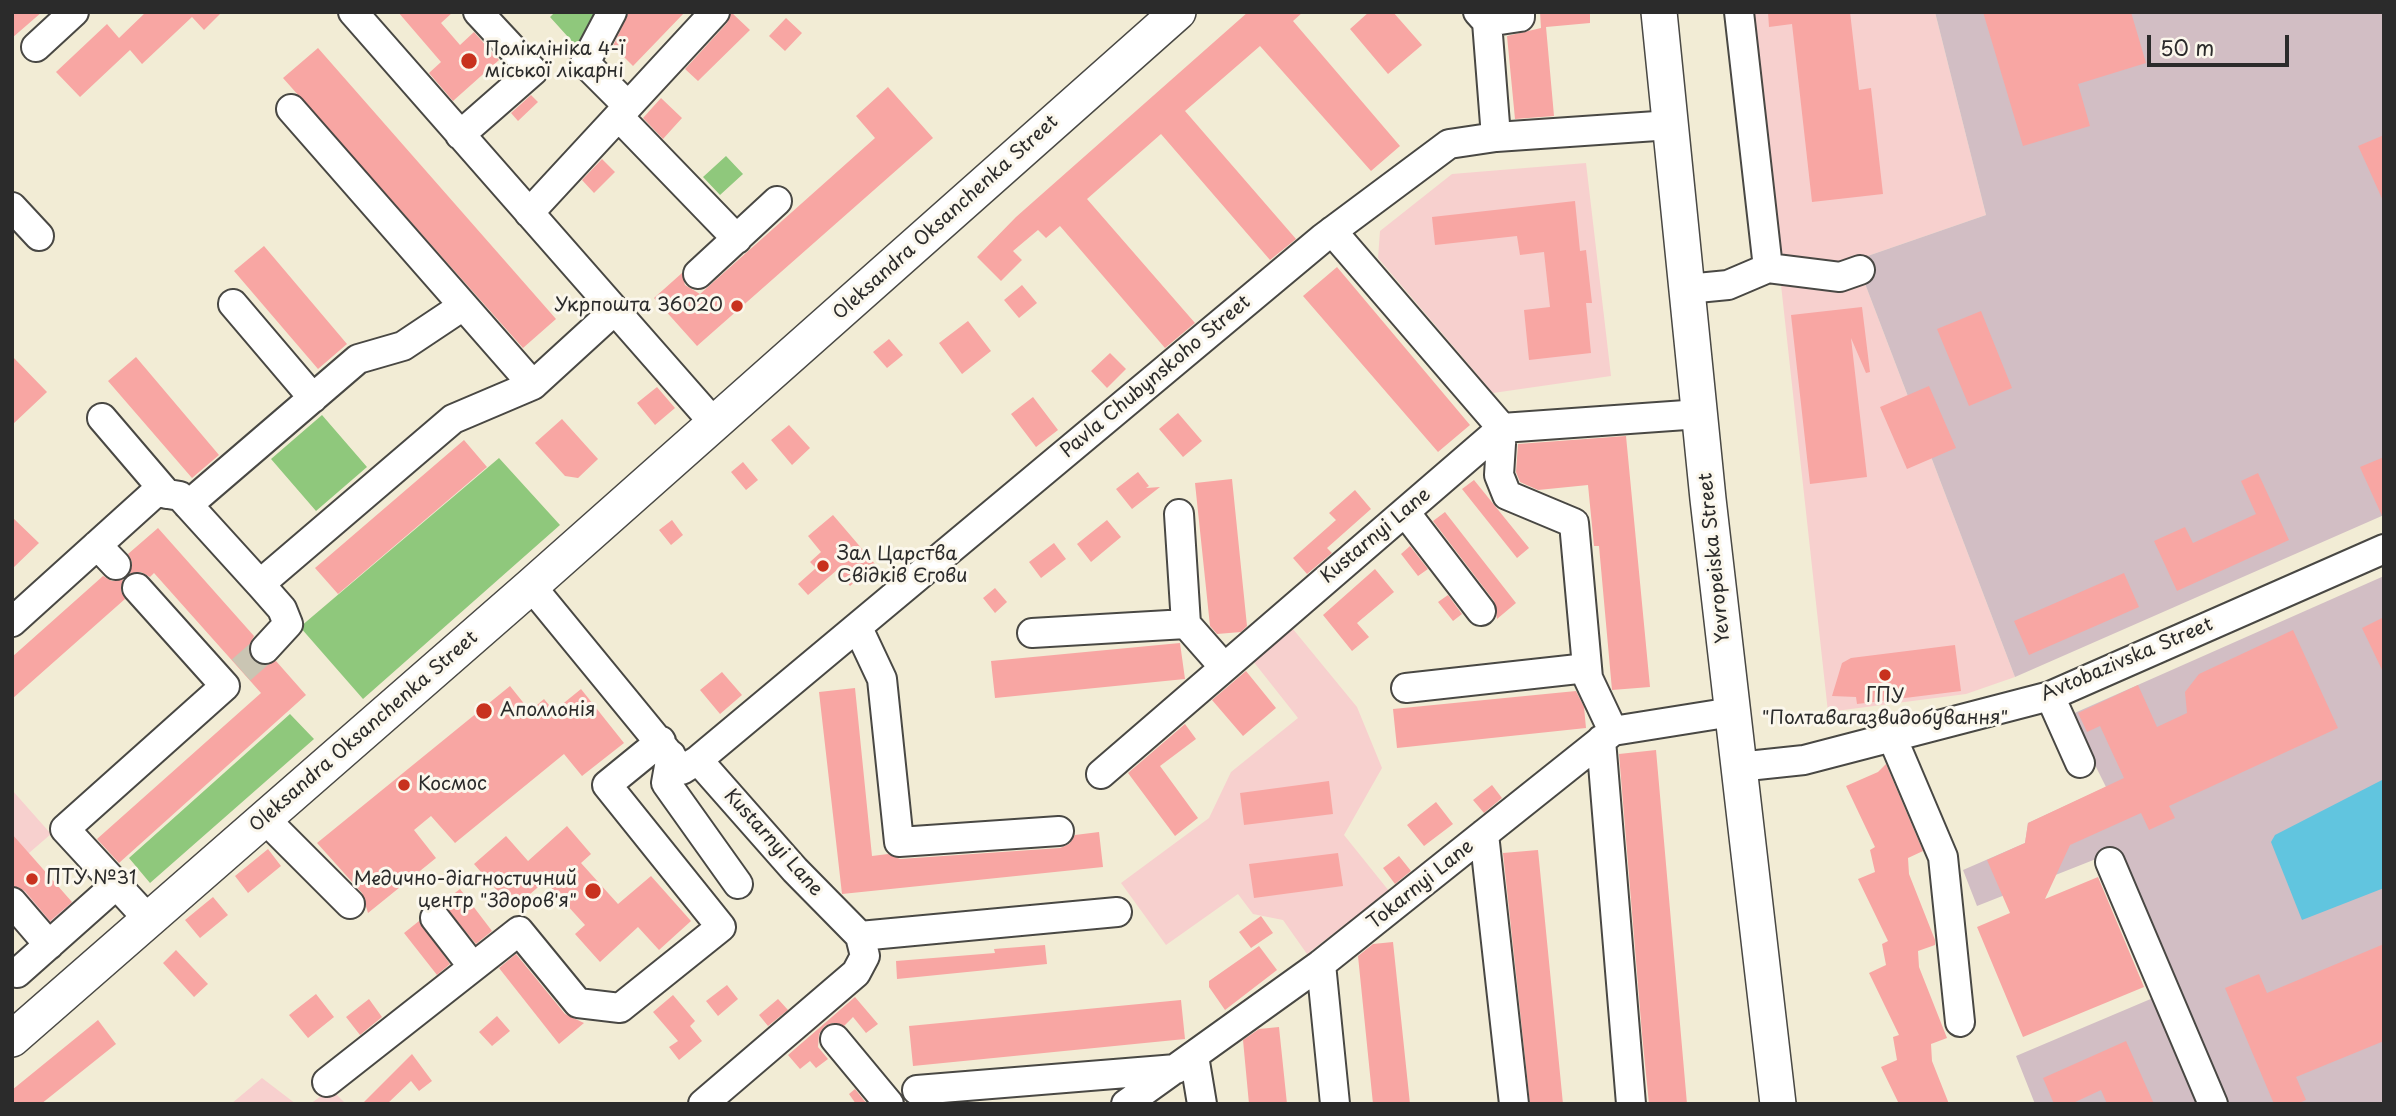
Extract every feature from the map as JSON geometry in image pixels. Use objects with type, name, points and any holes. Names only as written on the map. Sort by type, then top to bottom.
[{"type":"main road","name":"Oleksandra Oksanchenka Street","points":[[12,1039],[531,586],[1178,12]]},
{"type":"main road","name":"Yevropeiska Street","points":[[1659,12],[1732,712],[1777,1104]]},
{"type":"street","points":[[36,47],[74,12]]},
{"type":"street","points":[[353,12],[714,423]]},
{"type":"street","points":[[612,12],[586,63],[623,111],[737,239]]},
{"type":"street","points":[[529,213],[715,12]]},
{"type":"street","points":[[1496,137],[1483,17],[1520,17],[1520,12]]},
{"type":"street","points":[[1739,12],[1768,268]]},
{"type":"street","points":[[460,135],[533,71],[472,17]]},
{"type":"street","points":[[291,109],[533,385]]},
{"type":"street","name":"Pavla Chubynskoho Street","points":[[676,752],[858,628],[1332,231],[1449,144],[1496,137],[1671,125]]},
{"type":"street","points":[[698,274],[776,201]]},
{"type":"street","points":[[12,207],[39,236]]},
{"type":"street","points":[[1332,231],[1502,428],[1499,475],[1507,495],[1574,523],[1588,678],[1607,735],[1631,1104]]},
{"type":"street","points":[[1687,289],[1728,285],[1768,268],[1840,277],[1860,270]]},
{"type":"street","points":[[233,304],[313,398]]},
{"type":"street","points":[[178,499],[313,398],[358,359],[403,346],[463,306]]},
{"type":"street","points":[[260,584],[453,419],[533,385],[615,310]]},
{"type":"street","points":[[1502,428],[1700,414]]},
{"type":"street","points":[[102,418],[282,609],[288,624],[265,649]]},
{"type":"street","name":"Kustarnyi Lane","points":[[1101,774],[1502,428]]},
{"type":"street","points":[[12,622],[106,555],[156,492],[178,499]]},
{"type":"street","points":[[1405,512],[1481,611]]},
{"type":"street","points":[[1180,514],[1186,624],[1223,666]]},
{"type":"street","name":"Avtobazivska Street","points":[[1738,767],[1804,760],[2050,696],[2384,549]]},
{"type":"street","name":"Kustarnyi Lane","points":[[531,586],[676,752],[860,936]]},
{"type":"street","points":[[137,588],[233,678],[65,829],[148,919]]},
{"type":"street","points":[[1032,633],[1186,624]]},
{"type":"street","points":[[858,628],[882,679],[899,842],[1059,831]]},
{"type":"street","points":[[1406,688],[1587,668]]},
{"type":"street","points":[[2050,696],[2080,764]]},
{"type":"street","points":[[1607,735],[1732,712]]},
{"type":"street","name":"Tokarnyi Lane","points":[[1126,1104],[1321,964],[1607,735]]},
{"type":"street","points":[[1892,737],[1943,857],[1960,1022]]},
{"type":"street","points":[[676,752],[666,783],[738,884]]},
{"type":"street","points":[[327,1082],[519,931],[578,1003],[620,1008],[721,927],[607,785],[676,752]]},
{"type":"street","points":[[264,818],[350,904]]},
{"type":"street","points":[[1484,834],[1514,1104]]},
{"type":"street","points":[[2110,862],[2213,1104]]},
{"type":"street","points":[[17,973],[116,885]]},
{"type":"street","points":[[12,902],[49,945]]},
{"type":"street","points":[[703,1104],[856,973],[865,957],[860,936],[1116,912]]},
{"type":"street","points":[[435,918],[473,967]]},
{"type":"street","points":[[1321,964],[1335,1104]]},
{"type":"street","points":[[835,1039],[889,1104]]},
{"type":"street","points":[[917,1090],[1186,1062],[1202,1104]]},
{"type":"shaded area","points":[[1751,12],[1935,12],[1986,215],[1856,260],[2015,677],[1966,694],[1828,712]]},
{"type":"shaded area","points":[[1935,12],[2384,12],[2384,515],[2015,677],[1856,260],[1986,215]]},
{"type":"shaded area","points":[[1586,163],[1611,376],[1493,393],[1378,258],[1380,231],[1452,174]]},
{"type":"shaded area","points":[[2384,576],[2384,1104],[2035,1104],[2016,1056],[2153,998],[2096,859],[1977,906],[1963,870],[2025,843],[2028,823],[2106,787],[2070,715]]},
{"type":"shaded area","points":[[1288,623],[1357,707],[1382,768],[1344,835],[1389,891],[1307,954],[1283,920],[1253,914],[1238,894],[1166,945],[1121,883],[1209,818],[1231,772],[1298,718],[1249,656]]},
{"type":"shaded area","name":"ПТУ №31","points":[[12,790],[51,834],[29,853],[74,905],[28,944],[12,927]]},
{"type":"shaded area","points":[[262,1078],[296,1104],[231,1104]]},
{"type":"shaded area","points":[[331,1089],[346,1104],[310,1104]]},
{"type":"green space","points":[[555,12],[596,12],[578,48],[550,17]]},
{"type":"green space","points":[[726,156],[743,174],[720,195],[703,177]]},
{"type":"green space","points":[[322,415],[367,467],[316,511],[271,459]]},
{"type":"green space","points":[[499,458],[560,525],[363,699],[300,627]]},
{"type":"green space","points":[[290,714],[314,739],[150,883],[129,858]]},
{"type":"water","points":[[2384,779],[2384,888],[2302,920],[2271,842],[2275,835]]},
{"type":"building","points":[[17,12],[42,12],[12,38],[12,16]]},
{"type":"building","points":[[146,12],[222,12],[204,30],[192,17],[142,64],[130,50],[80,97],[56,72],[107,24],[119,38]]},
{"type":"building","name":"Поліклініка 4-ї міської лікарні","points":[[398,12],[453,12],[441,23],[460,45],[474,32],[499,60],[453,101],[429,73],[441,62]]},
{"type":"building","points":[[629,12],[685,12],[633,66],[613,46]]},
{"type":"building","points":[[731,12],[750,30],[698,81],[685,69],[727,23]]},
{"type":"building","points":[[1248,12],[1303,12],[1293,21],[1400,146],[1371,171],[1260,46],[1185,111],[1296,239],[1270,260],[1161,134],[1087,199],[1195,323],[1165,348],[1060,226],[1046,238],[1038,230],[1013,251],[1022,260],[1001,281],[977,257],[1016,217]]},
{"type":"building","points":[[1369,12],[1393,12],[1422,45],[1388,74],[1350,29]]},
{"type":"building","points":[[1540,12],[1590,12],[1590,23],[1546,27],[1554,116],[1515,119],[1507,36],[1541,28]]},
{"type":"building","points":[[1768,12],[1850,12],[1859,90],[1871,88],[1883,194],[1812,202],[1792,24],[1769,27]]},
{"type":"building","points":[[1983,12],[2131,12],[2146,63],[2078,84],[2090,126],[2023,146]]},
{"type":"building","points":[[786,18],[802,33],[785,51],[769,36]]},
{"type":"building","points":[[318,48],[556,319],[523,348],[283,78]]},
{"type":"building","points":[[888,87],[933,138],[697,346],[654,298],[682,273],[685,285],[700,294],[875,138],[856,116]]},
{"type":"building","points":[[531,95],[538,102],[518,121],[511,113]]},
{"type":"building","points":[[661,98],[682,118],[663,139],[643,118]]},
{"type":"building","points":[[2384,135],[2384,203],[2358,146]]},
{"type":"building","points":[[602,159],[615,172],[594,193],[582,180]]},
{"type":"building","points":[[1575,201],[1580,251],[1586,250],[1592,303],[1586,303],[1591,353],[1529,360],[1524,310],[1550,307],[1544,252],[1520,255],[1517,236],[1435,245],[1432,217]]},
{"type":"building","points":[[264,246],[347,344],[318,369],[234,271]]},
{"type":"building","points":[[1337,267],[1470,425],[1438,452],[1303,296]]},
{"type":"building","points":[[1022,285],[1037,303],[1019,318],[1004,300]]},
{"type":"building","points":[[1862,307],[1870,372],[1866,373],[1851,338],[1867,477],[1810,484],[1791,315]]},
{"type":"building","points":[[1981,311],[2012,388],[1969,406],[1937,329]]},
{"type":"building","points":[[968,321],[991,351],[962,374],[939,343]]},
{"type":"building","points":[[889,339],[903,355],[887,368],[873,352]]},
{"type":"building","points":[[1110,353],[1126,369],[1107,388],[1091,371]]},
{"type":"building","points":[[12,356],[47,392],[12,425]]},
{"type":"building","points":[[136,357],[219,455],[192,478],[108,381]]},
{"type":"building","points":[[1929,386],[1956,448],[1907,469],[1880,407]]},
{"type":"building","points":[[657,387],[675,408],[655,425],[637,403]]},
{"type":"building","points":[[1033,397],[1058,430],[1036,447],[1011,414]]},
{"type":"building","points":[[1178,413],[1202,441],[1183,457],[1159,429]]},
{"type":"building","points":[[562,419],[598,459],[578,478],[565,476],[535,443]]},
{"type":"building","points":[[789,425],[810,448],[792,465],[771,440]]},
{"type":"building","points":[[1626,436],[1650,687],[1612,690],[1599,546],[1594,546],[1588,485],[1538,490],[1520,482],[1516,472],[1518,444]]},
{"type":"building","points":[[464,440],[487,467],[338,594],[315,568]]},
{"type":"building","points":[[2384,457],[2384,520],[2360,467]]},
{"type":"building","points":[[743,462],[758,480],[746,490],[731,472]]},
{"type":"building","points":[[1138,472],[1149,486],[1146,488],[1160,487],[1132,509],[1116,489]]},
{"type":"building","points":[[2258,473],[2289,540],[2177,591],[2154,541],[2185,527],[2193,543],[2256,514],[2241,481]]},
{"type":"building","points":[[1232,479],[1247,626],[1241,632],[1217,634],[1210,626],[1195,483]]},
{"type":"building","points":[[1474,480],[1529,548],[1517,558],[1462,489]]},
{"type":"building","points":[[1355,490],[1371,509],[1327,548],[1332,553],[1307,574],[1293,558],[1336,520],[1329,513]]},
{"type":"building","points":[[1445,512],[1516,603],[1497,619],[1494,601],[1433,521]]},
{"type":"building","points":[[833,515],[875,564],[850,586],[837,570],[808,595],[798,584],[816,568],[810,562],[821,552],[808,536]]},
{"type":"building","points":[[12,517],[39,543],[12,569]]},
{"type":"building","points":[[672,520],[683,535],[671,545],[659,530]]},
{"type":"building","points":[[1107,520],[1121,537],[1091,562],[1077,544]]},
{"type":"building","points":[[158,528],[254,636],[249,646],[253,661],[262,665],[276,661],[306,695],[119,863],[97,839],[261,693],[154,573],[150,577],[141,572],[130,574],[132,562],[128,554]]},
{"type":"building","points":[[1054,543],[1066,559],[1041,578],[1029,562]]},
{"type":"building","points":[[1410,546],[1428,569],[1418,576],[1401,554]]},
{"type":"building","points":[[1375,569],[1394,592],[1357,623],[1369,637],[1352,651],[1323,615]]},
{"type":"building","points":[[2124,573],[2139,607],[2029,655],[2014,621]]},
{"type":"building","points":[[103,576],[112,581],[123,579],[121,591],[125,599],[12,699],[12,657]]},
{"type":"building","points":[[995,588],[1007,602],[995,613],[983,598]]},
{"type":"building","points":[[1448,595],[1462,614],[1453,621],[1438,602]]},
{"type":"building","points":[[2384,617],[2384,674],[2362,628]]},
{"type":"building","points":[[2293,630],[2338,728],[2169,806],[2175,818],[2149,830],[2141,813],[2070,845],[2045,899],[2098,877],[2144,987],[2023,1037],[1977,927],[2010,913],[1987,860],[2025,843],[2028,823],[2124,778],[2100,726],[2087,732],[2078,713],[2138,685],[2157,727],[2187,713],[2185,692],[2199,674]]},
{"type":"building","points":[[1180,643],[1185,679],[995,698],[991,661]]},
{"type":"building","points":[[1955,645],[1961,691],[1857,704],[1856,697],[1832,696],[1842,663],[1851,658]]},
{"type":"building","points":[[1246,671],[1276,708],[1243,736],[1212,700]]},
{"type":"building","points":[[722,672],[742,695],[720,714],[700,690]]},
{"type":"building","points":[[510,686],[530,711],[544,699],[554,711],[581,689],[624,743],[582,776],[564,754],[455,843],[431,816],[414,830],[436,858],[368,913],[362,893],[317,843]]},
{"type":"building","points":[[855,688],[872,856],[888,854],[900,859],[1060,848],[1069,844],[1075,835],[1099,832],[1103,867],[842,894],[819,692]]},
{"type":"building","points":[[1576,691],[1584,707],[1586,728],[1397,748],[1393,709]]},
{"type":"building","points":[[1185,724],[1196,739],[1160,766],[1198,818],[1175,836],[1128,773]]},
{"type":"building","points":[[1656,750],[1687,1104],[1649,1104],[1642,1034],[1619,754]]},
{"type":"building","points":[[1886,764],[1923,851],[1908,858],[1909,874],[1935,940],[1935,945],[1918,951],[1919,967],[1947,1038],[1931,1044],[1932,1061],[1949,1104],[1899,1104],[1881,1067],[1897,1060],[1893,1037],[1899,1035],[1869,973],[1886,965],[1882,944],[1888,941],[1858,879],[1875,872],[1870,850],[1875,847],[1846,786],[1878,772]]},
{"type":"building","points":[[1329,781],[1333,814],[1244,825],[1240,793]]},
{"type":"building","points":[[1492,785],[1502,798],[1484,813],[1473,800]]},
{"type":"building","points":[[1436,802],[1453,824],[1424,846],[1407,825]]},
{"type":"building","points":[[567,826],[591,854],[581,863],[618,904],[651,876],[691,921],[659,950],[638,927],[600,962],[575,934],[585,925],[545,881],[513,909],[474,864],[506,836],[528,861]]},
{"type":"building","points":[[12,834],[72,902],[50,921],[25,891],[12,886]]},
{"type":"building","points":[[268,849],[281,866],[248,893],[235,876]]},
{"type":"building","points":[[1538,850],[1563,1104],[1530,1104],[1503,853]]},
{"type":"building","points":[[1338,853],[1343,886],[1254,898],[1249,864]]},
{"type":"building","points":[[1399,856],[1411,871],[1395,884],[1383,868]]},
{"type":"building","points":[[460,889],[492,931],[476,944],[442,903]]},
{"type":"building","points":[[213,897],[228,915],[200,938],[185,920]]},
{"type":"building","points":[[1261,916],[1273,933],[1251,948],[1239,932]]},
{"type":"building","points":[[419,921],[450,964],[437,975],[404,933]]},
{"type":"building","points":[[1393,942],[1410,1104],[1373,1104],[1358,956],[1373,944]]},
{"type":"building","points":[[2384,944],[2384,1041],[2296,1077],[2306,1100],[2297,1104],[2274,1104],[2225,988],[2259,974],[2267,993]]},
{"type":"building","points":[[1045,945],[1047,964],[897,979],[896,961],[995,953],[994,949]]},
{"type":"building","points":[[1259,946],[1277,970],[1225,1010],[1209,987],[1209,981]]},
{"type":"building","points":[[176,950],[208,984],[194,997],[163,963]]},
{"type":"building","points":[[516,954],[565,1014],[584,1023],[559,1044],[499,968]]},
{"type":"building","points":[[727,985],[738,999],[718,1016],[706,1001]]},
{"type":"building","points":[[316,994],[334,1017],[308,1038],[289,1015]]},
{"type":"building","points":[[673,995],[695,1021],[690,1026],[702,1041],[679,1060],[669,1047],[678,1041],[653,1012]]},
{"type":"building","points":[[855,997],[878,1024],[866,1033],[853,1017],[844,1026],[833,1023],[825,1026],[819,1034],[818,1047],[828,1059],[816,1068],[810,1061],[800,1069],[788,1055]]},
{"type":"building","points":[[369,999],[382,1017],[360,1035],[346,1017]]},
{"type":"building","points":[[778,999],[788,1010],[768,1026],[759,1015]]},
{"type":"building","points":[[1181,1000],[1185,1039],[913,1066],[909,1026]]},
{"type":"building","points":[[497,1016],[510,1031],[492,1046],[479,1032]]},
{"type":"building","points":[[98,1020],[116,1044],[41,1104],[12,1104],[12,1090]]},
{"type":"building","points":[[1279,1027],[1287,1104],[1249,1104],[1243,1040],[1259,1029]]},
{"type":"building","points":[[2126,1041],[2154,1104],[2107,1104],[2101,1090],[2071,1104],[2054,1104],[2043,1078]]},
{"type":"building","points":[[412,1054],[432,1081],[419,1091],[411,1081],[387,1104],[362,1104]]},
{"type":"building","points":[[855,1089],[867,1104],[856,1104],[849,1094]]},
{"type":"tunnel","points":[[241,670],[265,649]]},
{"type":"place","name":"Поліклініка 4-ї міської лікарні","points":[[469,61]]},
{"type":"place","name":"Укрпошта 36020","points":[[737,306]]},
{"type":"place","name":"Зал Царства Cвідків Єгови","points":[[823,566]]},
{"type":"place","name":"ГПУ \"Полтавагазвидобування\"","points":[[1885,675]]},
{"type":"place","name":"Аполлонія","points":[[484,711]]},
{"type":"place","name":"Космос","points":[[404,785]]},
{"type":"place","name":"ПТУ №31","points":[[32,879]]},
{"type":"place","name":"Медично-діагностичний центр \"Здоров'я\"","points":[[593,891]]}]
